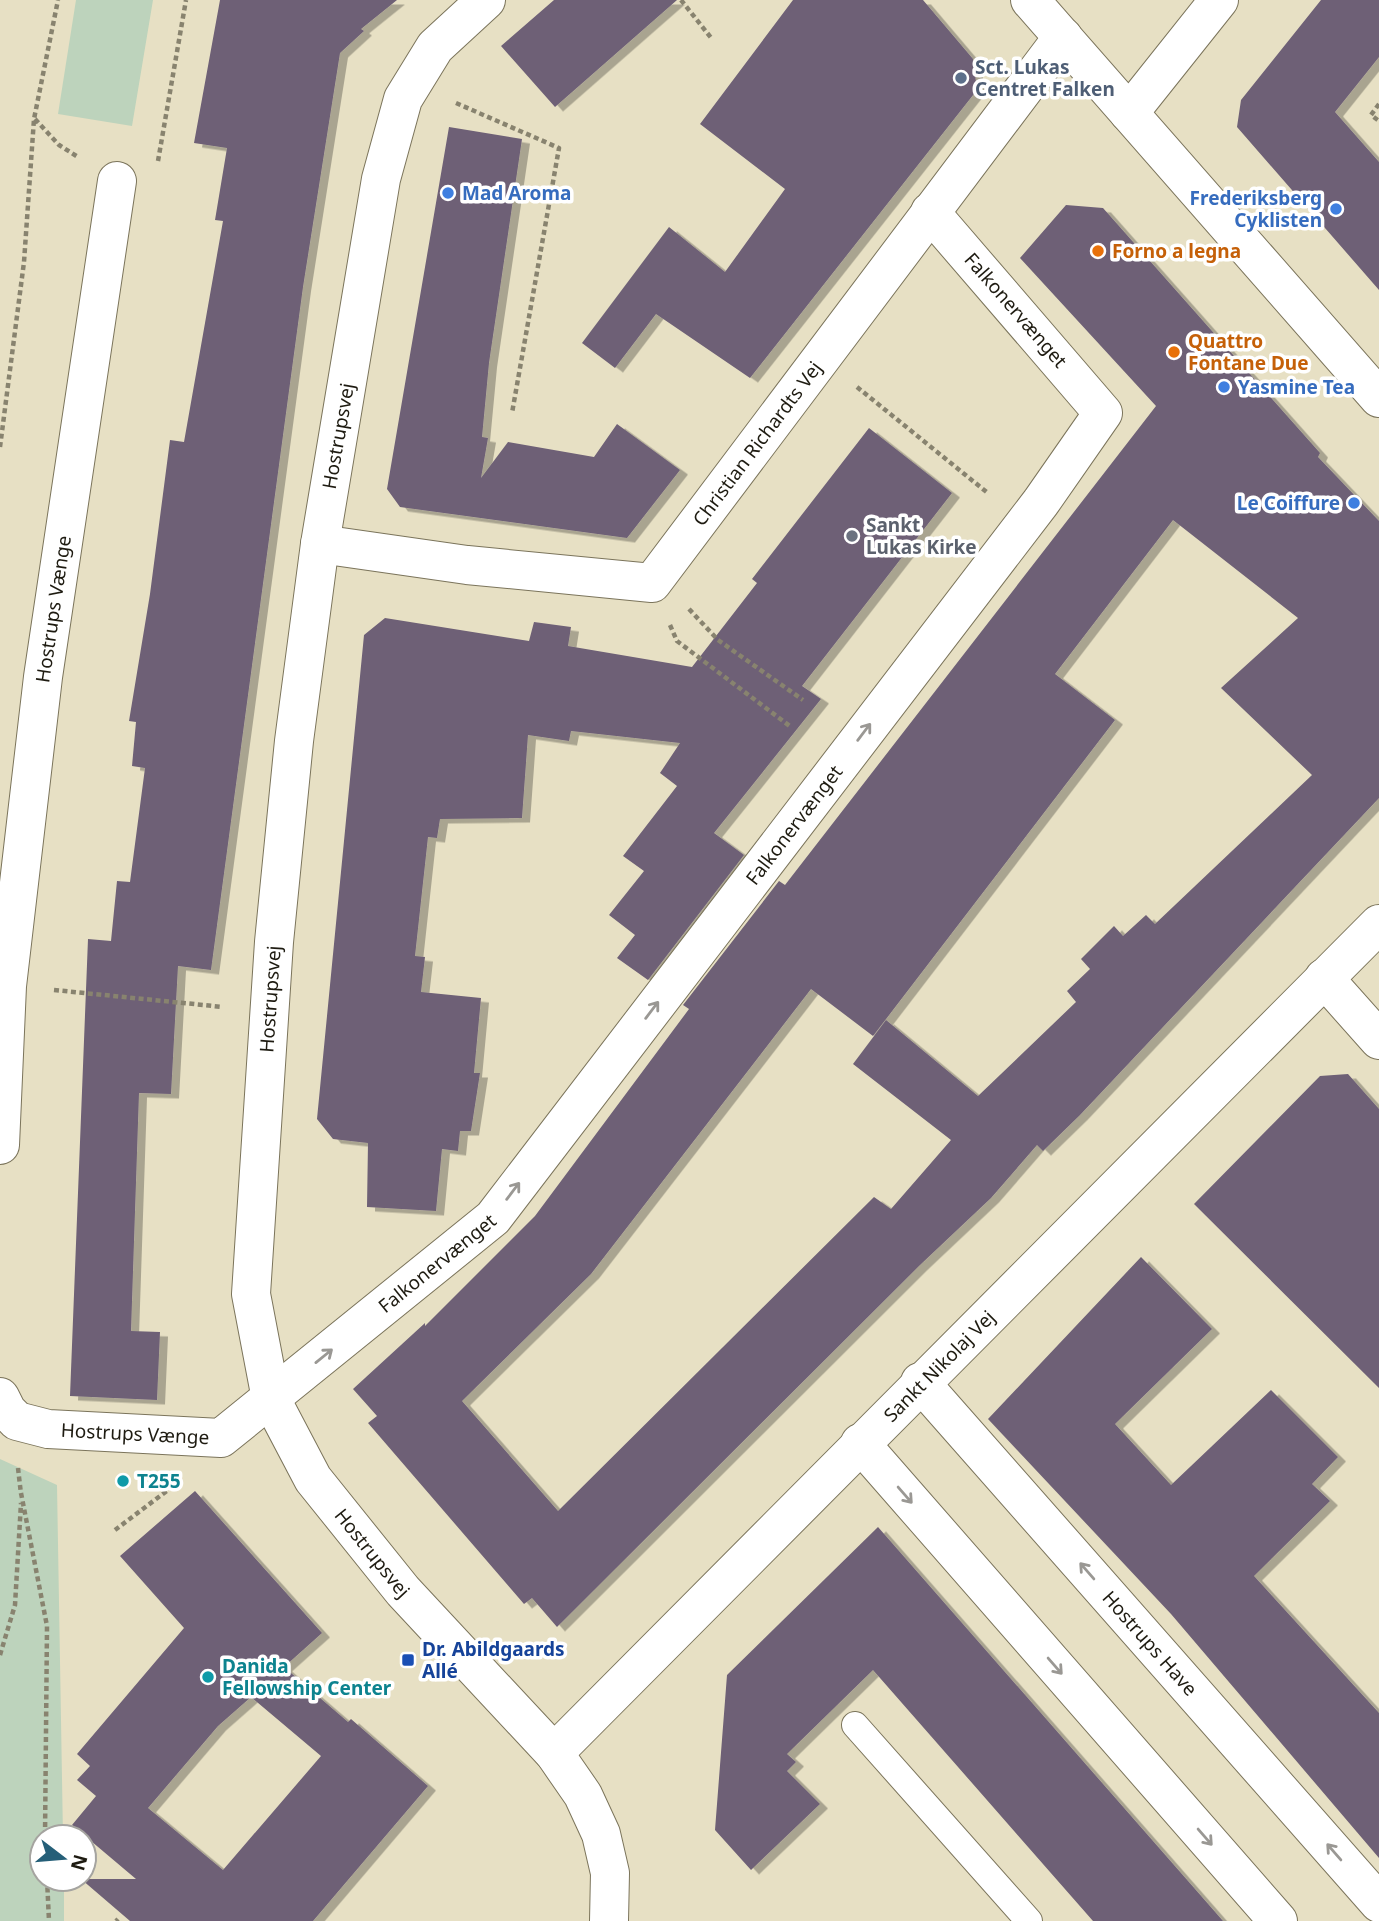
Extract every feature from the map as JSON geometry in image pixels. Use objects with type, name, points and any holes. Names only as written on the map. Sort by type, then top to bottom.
[{"type":"street","name":"Hostrupsvej","points":[[486,0],[435,47],[403,99],[381,179],[320,544],[294,741],[269,1011],[251,1294],[271,1399],[296,1450],[321,1489],[403,1591],[554,1753],[583,1795],[601,1834],[611,1873],[609,1921]]},
{"type":"street","points":[[1030,0],[1379,398]]},
{"type":"street","points":[[1129,113],[1219,0]]},
{"type":"street","name":"Christian Richardts Vej","points":[[655,579],[1063,37]]},
{"type":"street","name":"Hostrups Vænge","points":[[0,1145],[7,986],[43,677],[117,181]]},
{"type":"street","name":"Falkonervænget","points":[[271,1399],[493,1218],[1024,523],[1103,413],[930,212]]},
{"type":"street","points":[[320,544],[467,565],[655,579]]},
{"type":"street","name":"Sankt Nikolaj Vej","points":[[554,1753],[920,1382],[1379,924]]},
{"type":"street","points":[[1324,978],[1379,1040]]},
{"type":"street","name":"Hostrups Have","points":[[920,1382],[1379,1903]]},
{"type":"street","name":"Hostrups Vænge","points":[[0,1397],[17,1421],[48,1429],[221,1438],[271,1399]]},
{"type":"street","points":[[860,1443],[1278,1921]]},
{"type":"lane","points":[[855,1725],[1029,1921]]},
{"type":"path","points":[[0,447],[24,262],[34,119],[58,0]]},
{"type":"path","points":[[156,175],[186,0]]},
{"type":"path","points":[[681,0],[712,39]]},
{"type":"path","points":[[403,99],[462,104],[559,148],[512,413]]},
{"type":"path","points":[[1379,104],[1371,115],[1379,121]]},
{"type":"path","points":[[34,119],[60,145],[117,181]]},
{"type":"path","points":[[821,358],[1024,523]]},
{"type":"path","points":[[655,579],[718,640],[803,700]]},
{"type":"path","points":[[655,579],[677,641],[791,726]]},
{"type":"path","points":[[7,986],[269,1011]]},
{"type":"path","points":[[115,1530],[201,1465],[221,1438]]},
{"type":"path","points":[[16,1461],[47,1626],[45,1823]]},
{"type":"path","points":[[0,1655],[15,1605],[21,1493]]},
{"type":"path","points":[[48,1893],[49,1921]]},
{"type":"green space","points":[[76,0],[153,0],[132,126],[58,114]]},
{"type":"green space","points":[[0,1459],[57,1485],[63,1823],[28,1823],[28,1893],[64,1893],[64,1921],[0,1921]]},
{"type":"building","points":[[220,0],[397,0],[361,29],[364,31],[340,53],[303,287],[211,970],[178,966],[171,1094],[139,1093],[131,1331],[160,1332],[157,1400],[70,1396],[88,939],[111,941],[117,881],[130,882],[145,768],[132,766],[136,722],[129,721],[150,594],[170,440],[184,442],[223,221],[215,220],[227,148],[194,143]]},
{"type":"building","points":[[554,0],[677,0],[555,107],[501,46]]},
{"type":"building","points":[[793,0],[923,0],[973,59],[977,90],[750,378],[656,314],[615,368],[582,343],[669,227],[725,272],[785,189],[700,124]]},
{"type":"building","points":[[1321,0],[1379,0],[1379,57],[1335,112],[1379,162],[1379,290],[1237,127],[1241,100]]},
{"type":"building","points":[[449,127],[522,139],[489,363],[482,437],[488,438],[481,478],[508,442],[594,457],[617,424],[680,470],[627,538],[400,507],[387,489]]},
{"type":"building","points":[[1066,205],[1103,208],[1320,453],[1318,457],[1379,521],[1379,798],[1080,1115],[1043,1151],[1037,1145],[991,1198],[920,1265],[557,1627],[532,1598],[524,1604],[368,1423],[377,1416],[353,1389],[425,1323],[425,1326],[535,1216],[689,1009],[683,1005],[779,881],[785,885],[1156,406],[1020,258]],"holes":[[[1173,520],[1298,618],[1221,688],[1312,775],[1155,924],[1146,915],[1123,936],[1114,926],[1081,959],[1090,969],[1067,991],[1076,1002],[978,1096],[886,1020],[853,1064],[951,1140],[891,1209],[874,1197],[558,1511],[462,1401],[591,1274],[811,989],[873,1036],[1115,720],[1055,674]]]},
{"type":"building","points":[[869,428],[952,493],[802,686],[821,699],[714,833],[744,855],[648,980],[617,958],[635,935],[609,915],[644,871],[623,856],[677,786],[660,773],[680,743],[571,731],[569,741],[528,735],[522,818],[440,819],[437,838],[428,837],[415,956],[425,957],[421,992],[481,998],[474,1073],[480,1073],[471,1131],[460,1131],[458,1151],[442,1149],[436,1211],[367,1207],[368,1143],[333,1139],[317,1119],[364,635],[385,618],[529,641],[534,622],[571,627],[568,646],[692,667],[757,583],[752,579]]},
{"type":"building","points":[[1348,1074],[1379,1109],[1379,1388],[1194,1204],[1320,1076]]},
{"type":"building","points":[[1141,1257],[1212,1329],[1115,1424],[1171,1485],[1271,1390],[1338,1457],[1312,1484],[1330,1501],[1254,1576],[1379,1713],[1379,1858],[1171,1614],[988,1419]]},
{"type":"building","points":[[195,1491],[322,1633],[284,1667],[348,1722],[351,1719],[428,1786],[313,1921],[130,1921],[97,1893],[98,1879],[136,1879],[98,1847],[98,1823],[74,1823],[96,1796],[77,1780],[90,1766],[77,1754],[184,1628],[120,1556]],"holes":[[[251,1697],[321,1756],[223,1870],[148,1808],[218,1726]]]},
{"type":"building","points":[[878,1527],[1223,1921],[1093,1921],[873,1670],[787,1754],[796,1762],[787,1771],[820,1804],[751,1870],[715,1830],[727,1675]]},
{"type":"place","name":"Sct. Lukas Centret Falken","points":[[961,78]]},
{"type":"place","name":"Mad Aroma","points":[[448,193]]},
{"type":"place","name":"Frederiksberg Cyklisten","points":[[1336,209]]},
{"type":"place","name":"Forno a legna","points":[[1098,251]]},
{"type":"place","name":"Quattro Fontane Due","points":[[1174,352]]},
{"type":"place","name":"Yasmine Tea","points":[[1224,387]]},
{"type":"place","name":"Le Coiffure","points":[[1354,503]]},
{"type":"place","name":"Sankt Lukas Kirke","points":[[852,536]]},
{"type":"place","name":"T255","points":[[123,1481]]},
{"type":"place","name":"Dr. Abildgaards Allé","points":[[408,1660]]},
{"type":"place","name":"Danida Fellowship Center","points":[[208,1677]]}]
